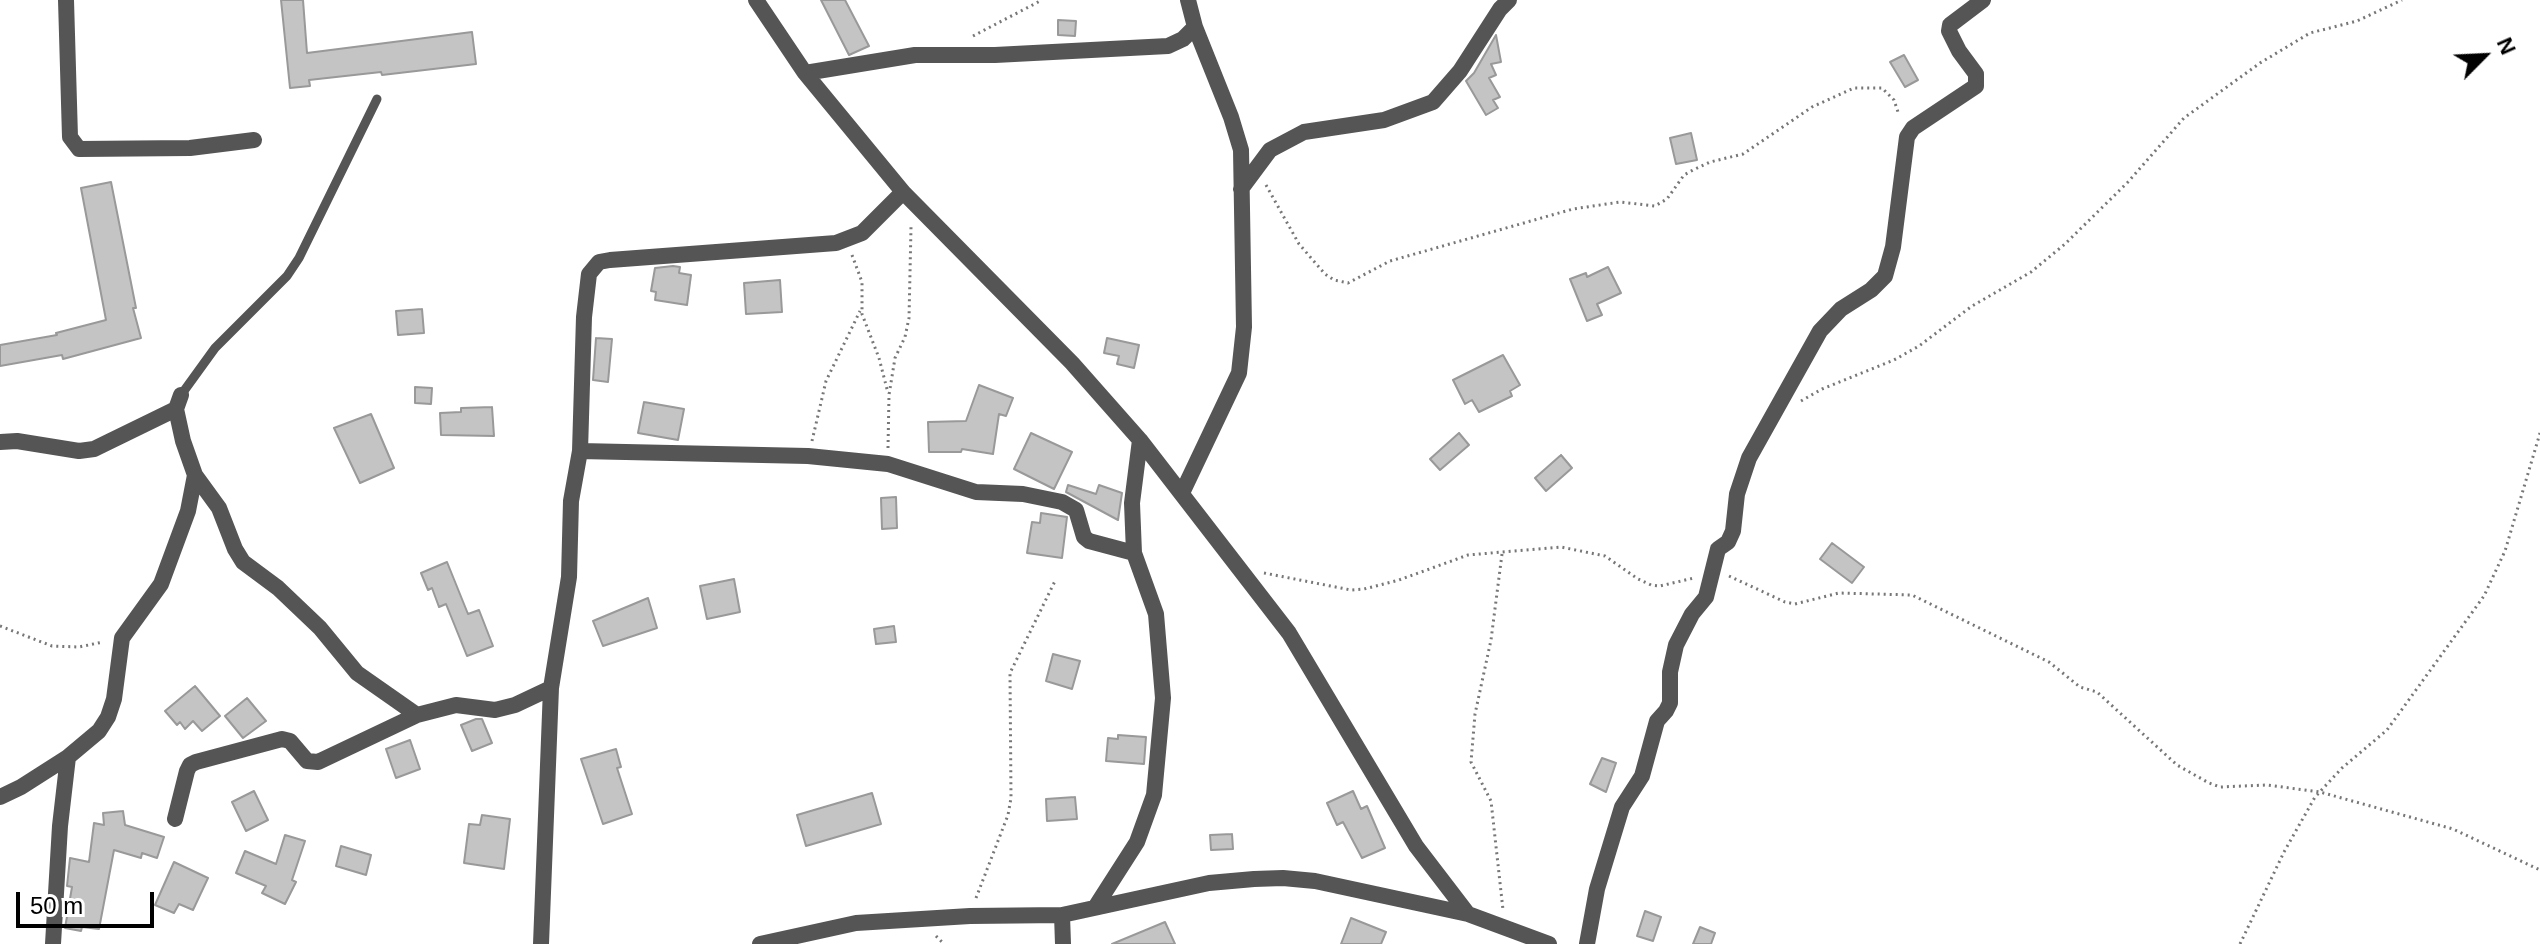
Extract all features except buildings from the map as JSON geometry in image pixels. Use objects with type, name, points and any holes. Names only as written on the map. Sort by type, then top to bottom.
[{"type":"street","points":[[66,0],[70,137],[79,149],[190,148],[254,140]]},
{"type":"street","points":[[756,0],[805,73],[908,196],[1072,363],[1182,493],[1289,633],[1416,846],[1468,914]]},
{"type":"street","points":[[1182,493],[1239,373],[1244,327],[1241,150],[1188,0]]},
{"type":"street","points":[[1241,189],[1270,150],[1304,132],[1384,120],[1433,102],[1460,71],[1509,0]]},
{"type":"street","points":[[1587,944],[1597,889],[1622,807],[1642,776],[1657,721],[1670,703],[1670,672],[1676,645],[1692,614],[1706,597],[1718,549],[1728,542],[1736,524],[1737,494],[1749,458],[1820,331],[1831,317],[1871,290],[1885,276],[1893,247],[1906,142],[1913,128],[1976,86],[1976,74],[1949,31],[1950,25],[1983,0]]},
{"type":"street","points":[[805,73],[915,55],[995,55],[1168,46],[1183,39],[1195,27]]},
{"type":"street","points":[[541,944],[551,688],[566,601],[571,501],[580,451],[584,317],[589,274],[599,262],[610,260],[836,243],[862,233],[908,196]]},
{"type":"street","points":[[0,442],[17,441],[79,451],[94,449],[179,402],[183,441],[195,475],[219,508],[243,562],[278,588],[320,628],[357,673],[417,715]]},
{"type":"street","points":[[1096,906],[1137,842],[1154,795],[1163,698],[1158,631],[1151,595],[1134,553],[1132,503],[1140,440]]},
{"type":"street","points":[[580,451],[808,456],[888,464],[976,492],[1023,494],[1062,502],[1076,510],[1084,537],[1089,541],[1134,553]]},
{"type":"street","points":[[0,797],[68,757],[99,731],[108,717],[114,699],[122,638],[161,584],[188,511],[195,475]]},
{"type":"street","points":[[175,819],[187,771],[196,762],[282,739],[290,741],[307,761],[318,762],[417,715],[456,705],[495,710],[515,705],[551,688]]},
{"type":"street","points":[[53,944],[60,826],[68,757]]},
{"type":"street","points":[[760,944],[856,923],[970,916],[1062,915],[1209,883],[1283,878],[1315,881],[1468,914],[1514,935],[1549,944]]},
{"type":"street","points":[[1062,915],[1063,944]]},
{"type":"lane","points":[[179,402],[215,348],[287,276],[299,258],[377,99]]},
{"type":"path","points":[[953,54],[975,35],[1042,0]]},
{"type":"path","points":[[1774,417],[1822,389],[1894,360],[1919,346],[1972,306],[2031,272],[2065,244],[2128,182],[2184,118],[2260,63],[2310,33],[2357,21],[2402,0]]},
{"type":"path","points":[[1256,168],[1299,244],[1325,274],[1348,283],[1390,261],[1573,209],[1620,202],[1655,206],[1667,199],[1684,175],[1702,165],[1743,154],[1812,107],[1854,88],[1874,86],[1890,94],[1897,107],[1906,142]]},
{"type":"path","points":[[888,464],[889,395],[895,358],[905,337],[909,318],[908,196]]},
{"type":"path","points":[[836,243],[849,252],[857,263],[862,282],[862,308],[889,395]]},
{"type":"path","points":[[808,456],[822,409],[826,381],[862,308]]},
{"type":"path","points":[[2240,944],[2284,852],[2320,792],[2342,768],[2387,730],[2484,596],[2505,551],[2540,433]]},
{"type":"path","points":[[1238,569],[1351,590],[1364,589],[1468,555],[1561,547],[1605,556],[1638,579],[1660,586],[1711,575],[1732,577],[1795,604],[1839,593],[1912,595],[2049,662],[2080,687],[2097,692],[2177,765],[2209,783],[2220,787],[2267,785],[2320,792],[2453,829],[2540,870]]},
{"type":"path","points":[[1502,554],[1491,640],[1475,714],[1471,762],[1491,801],[1514,935]]},
{"type":"path","points":[[970,916],[1008,815],[1011,798],[1010,673],[1055,581]]},
{"type":"path","points":[[0,626],[52,646],[79,647],[122,638]]}]
